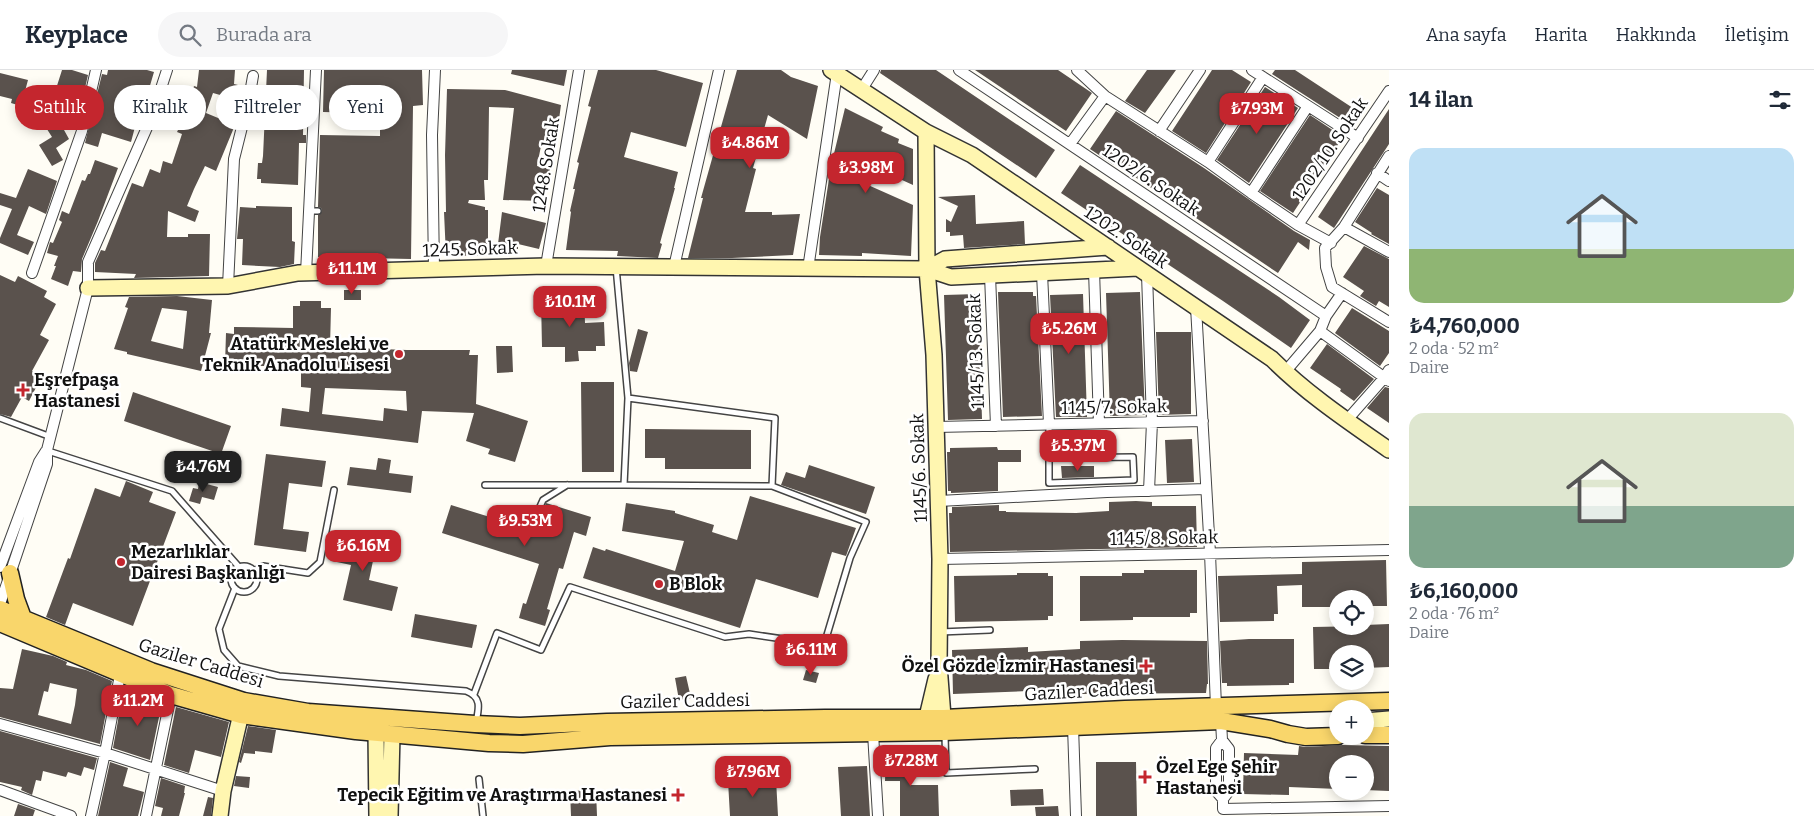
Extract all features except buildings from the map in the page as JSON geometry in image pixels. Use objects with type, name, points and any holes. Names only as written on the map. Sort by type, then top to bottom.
[{"type":"main road","points":[[5,570],[22,618]]},
{"type":"main road","name":"Gaziler Caddesi","points":[[0,609],[242,708]]},
{"type":"main road","name":"Gaziler Caddesi","points":[[0,623],[171,694],[242,708],[522,744],[610,737],[873,733],[1125,709],[1219,714],[1288,734],[1306,737],[1329,736]]},
{"type":"main road","name":"Gaziler Caddesi","points":[[382,727],[927,718],[944,725],[1073,726],[1389,701]]},
{"type":"main road","points":[[382,727],[482,731],[503,726]]},
{"type":"main road","points":[[1374,735],[1389,735]]},
{"type":"street","points":[[32,274],[82,131],[96,70]]},
{"type":"street","points":[[0,604],[5,570],[46,464],[47,450],[52,437],[88,288],[88,262],[152,116],[167,70]]},
{"type":"street","points":[[306,273],[314,211],[316,70]]},
{"type":"street","points":[[434,269],[432,135],[435,70]]},
{"type":"street","name":"1248. Sokak","points":[[546,266],[579,70]]},
{"type":"street","points":[[674,267],[719,70]]},
{"type":"street","points":[[862,89],[874,70]]},
{"type":"street","name":"1202/6. Sokak","points":[[959,70],[1326,316]]},
{"type":"street","points":[[1077,70],[1105,96],[1208,162],[1298,225],[1331,243]]},
{"type":"street","points":[[1159,131],[1200,70]]},
{"type":"street","points":[[1252,70],[1358,138]]},
{"type":"street","points":[[808,269],[834,72]]},
{"type":"street","name":"1202. Sokak","points":[[834,72],[926,132],[972,155],[1108,247],[1272,359],[1285,372],[1346,420],[1389,450]]},
{"type":"street","points":[[228,286],[234,159],[250,99],[253,76]]},
{"type":"street","points":[[1208,162],[1263,77]]},
{"type":"street","name":"1202/10. Sokak","points":[[1298,225],[1389,91]]},
{"type":"street","points":[[1070,144],[1105,96]]},
{"type":"street","points":[[1251,193],[1308,106]]},
{"type":"street","name":"1145/6. Sokak","points":[[926,132],[927,269],[934,355],[939,501],[939,666],[944,725]]},
{"type":"street","points":[[1389,156],[1344,227],[1325,248],[1326,267],[1332,287],[1389,322]]},
{"type":"street","points":[[1377,173],[1389,180]]},
{"type":"street","points":[[1344,227],[1389,252]]},
{"type":"street","points":[[927,269],[945,259],[1108,247]]},
{"type":"street","name":"1245. Sokak","points":[[88,288],[228,286],[306,273],[546,266],[927,269]]},
{"type":"street","points":[[927,269],[951,278],[1094,270],[1142,271],[1152,422],[1149,491]]},
{"type":"street","points":[[1094,270],[1099,423]]},
{"type":"street","points":[[1042,273],[1049,424]]},
{"type":"street","name":"1145/13. Sokak","points":[[990,276],[996,426]]},
{"type":"street","points":[[1285,372],[1320,331],[1326,316],[1342,293]]},
{"type":"street","points":[[1196,307],[1222,740],[1216,748],[1216,791],[1223,799],[1223,809],[1389,806]]},
{"type":"street","points":[[1320,331],[1387,377],[1346,420]]},
{"type":"street","name":"1145/7. Sokak","points":[[936,427],[1203,421]]},
{"type":"street","points":[[939,501],[1206,489]]},
{"type":"street","name":"1145/8. Sokak","points":[[940,560],[1389,550]]},
{"type":"street","name":"1145/6. Sokak","points":[[927,718],[939,666]]},
{"type":"street","points":[[91,816],[120,674]]},
{"type":"street","points":[[146,816],[171,694]]},
{"type":"street","points":[[220,816],[223,791],[242,708]]},
{"type":"street","points":[[1374,720],[1389,719]]},
{"type":"street","points":[[0,724],[105,752],[223,791]]},
{"type":"street","points":[[1073,726],[1076,816]]},
{"type":"street","points":[[377,816],[382,727]]},
{"type":"street","points":[[382,727],[390,816]]},
{"type":"street","points":[[873,733],[878,816]]},
{"type":"street","points":[[0,790],[71,816]]},
{"type":"lane","points":[[616,267],[628,398],[624,485]]},
{"type":"lane","points":[[628,398],[775,418],[772,486]]},
{"type":"lane","points":[[0,418],[52,437]]},
{"type":"lane","points":[[1049,424],[1049,458],[1049,483],[1134,480],[1133,457],[1049,458]]},
{"type":"lane","points":[[47,450],[172,492],[239,567]]},
{"type":"lane","points":[[475,724],[478,706],[474,694],[497,633],[542,650],[570,587],[725,637],[749,634],[824,645],[850,558],[866,522],[772,486],[485,485]]},
{"type":"lane","points":[[534,520],[543,500],[568,485]]},
{"type":"lane","points":[[254,570],[263,566],[308,573],[320,562],[334,490]]},
{"type":"lane","points":[[247,566],[254,570],[257,578],[252,589],[243,592],[232,585],[231,576],[235,569],[239,567],[247,566]]},
{"type":"lane","points":[[235,588],[219,630],[224,650],[238,666],[279,676],[466,691],[474,694]]},
{"type":"lane","points":[[939,632],[990,630]]},
{"type":"lane","points":[[944,725],[946,773],[1035,769]]},
{"type":"lane","points":[[479,779],[483,816]]},
{"type":"place","name":"Atatürk Mesleki ve Teknik Anadolu Lisesi","points":[[399,354]]},
{"type":"place","name":"Eşrefpaşa Hastanesi","points":[[23,390]]},
{"type":"place","name":"Mezarlıklar Dairesi Başkanlığı","points":[[121,562]]},
{"type":"place","name":"B Blok","points":[[659,584]]},
{"type":"place","name":"Özel Gözde İzmir Hastanesi","points":[[1146,666]]},
{"type":"place","name":"Özel Ege Şehir Hastanesi","points":[[1145,777]]},
{"type":"place","name":"Tepecik Eğitim ve Araştırma Hastanesi","points":[[678,795]]}]
